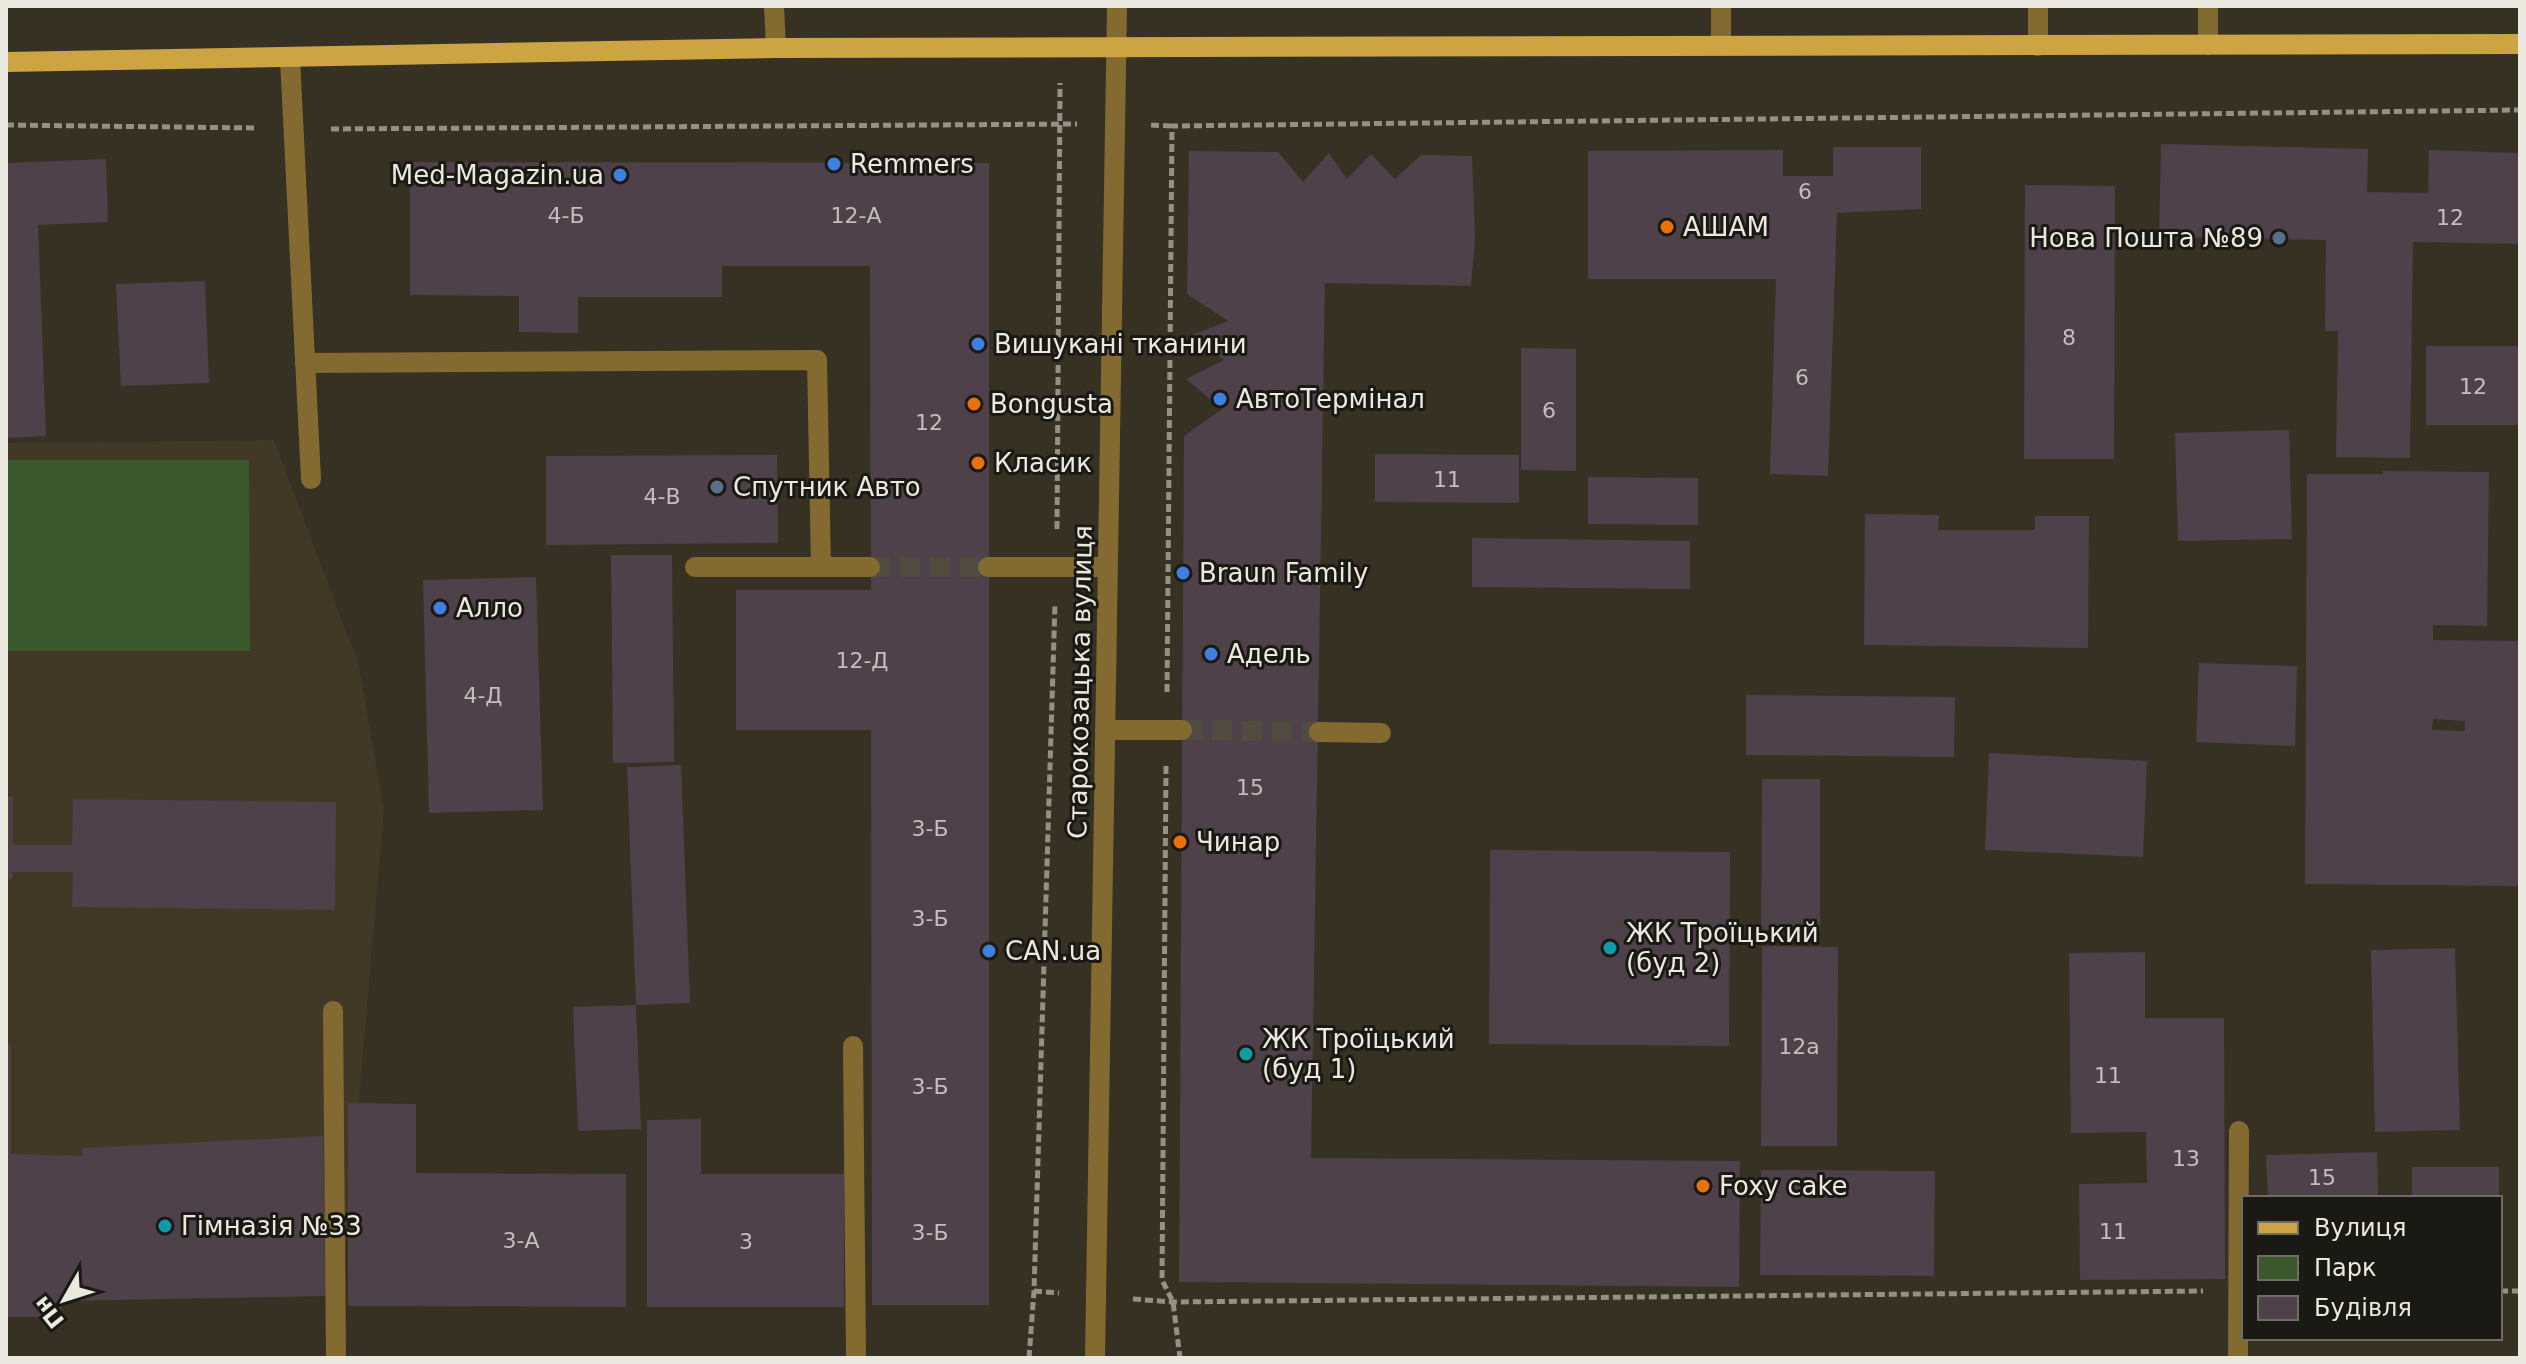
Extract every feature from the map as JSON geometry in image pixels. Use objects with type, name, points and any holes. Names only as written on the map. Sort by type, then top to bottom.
[{"type":"main road","points":[[6,62],[776,48],[2520,44]]},
{"type":"street","points":[[774,6],[776,48]]},
{"type":"street","name":"Старокозацька вулиця","points":[[1095,1358],[1117,6]]},
{"type":"street","points":[[1721,6],[1721,45]]},
{"type":"street","points":[[2038,6],[2038,46]]},
{"type":"street","points":[[2208,6],[2208,45]]},
{"type":"street","points":[[290,58],[311,479]]},
{"type":"street","points":[[305,363],[817,360],[821,567]]},
{"type":"street","points":[[695,567],[870,567]]},
{"type":"street","points":[[988,567],[1107,567]]},
{"type":"street","points":[[1105,730],[1174,730]]},
{"type":"street","points":[[1319,732],[1381,733]]},
{"type":"street","points":[[333,1011],[336,1358]]},
{"type":"street","points":[[853,1046],[856,1358]]},
{"type":"street","points":[[2238,1358],[2239,1131]]},
{"type":"path","points":[[1180,1358],[1173,1302],[1162,1280],[1174,730],[1172,126],[2520,110]]},
{"type":"path","points":[[6,125],[294,129],[1061,124],[1056,567],[1034,1291],[1029,1358]]},
{"type":"path","points":[[1173,1302],[2238,1290]]},
{"type":"shaded area","points":[[274,440],[359,666],[384,810],[343,1285],[334,1286],[325,1296],[62,1301],[61,1317],[6,1317],[6,443]]},
{"type":"green space","points":[[6,460],[249,460],[250,651],[6,651]]},
{"type":"building","points":[[2161,144],[2368,149],[2367,192],[2428,193],[2429,150],[2520,153],[2520,244],[2413,242],[2410,458],[2336,457],[2338,331],[2325,331],[2326,240],[2159,237]]},
{"type":"building","points":[[1833,147],[1921,147],[1921,209],[1837,213],[1828,476],[1770,474],[1776,279],[1588,279],[1588,151],[1783,150],[1783,176],[1833,176]]},
{"type":"building","points":[[1189,151],[1278,152],[1303,182],[1329,153],[1347,179],[1371,154],[1395,179],[1421,155],[1472,156],[1475,239],[1471,286],[1325,283],[1311,1158],[1740,1161],[1739,1287],[1179,1282],[1184,436],[1222,409],[1186,379],[1224,360],[1187,337],[1228,321],[1187,294]]},
{"type":"building","points":[[106,159],[108,222],[38,225],[46,436],[6,438],[6,163]]},
{"type":"building","points":[[410,162],[989,163],[989,1305],[872,1305],[871,730],[736,730],[736,590],[871,590],[870,266],[722,266],[722,297],[578,297],[578,333],[519,332],[519,296],[410,295]]},
{"type":"building","points":[[2025,185],[2115,186],[2114,459],[2024,459]]},
{"type":"building","points":[[205,281],[209,383],[121,386],[116,284]]},
{"type":"building","points":[[2426,346],[2520,346],[2520,425],[2426,425]]},
{"type":"building","points":[[1521,348],[1576,349],[1576,471],[1521,470]]},
{"type":"building","points":[[2289,430],[2292,539],[2178,541],[2175,433]]},
{"type":"building","points":[[1375,454],[1519,455],[1519,503],[1375,502]]},
{"type":"building","points":[[777,455],[778,543],[546,545],[546,456]]},
{"type":"building","points":[[2383,471],[2489,472],[2487,626],[2433,625],[2433,640],[2520,641],[2520,886],[2305,884],[2307,474],[2383,474]],"holes":[[[2433,719],[2465,721],[2465,731],[2432,730]]]},
{"type":"building","points":[[1588,477],[1698,478],[1698,525],[1588,524]]},
{"type":"building","points":[[1865,514],[1939,515],[1938,530],[2035,530],[2035,516],[2089,516],[2088,648],[1864,645]]},
{"type":"building","points":[[1472,538],[1690,541],[1690,589],[1472,587]]},
{"type":"building","points":[[611,555],[672,555],[674,762],[613,763]]},
{"type":"building","points":[[536,577],[543,810],[429,813],[423,580]]},
{"type":"building","points":[[2199,663],[2297,666],[2295,746],[2196,742]]},
{"type":"building","points":[[1746,695],[1955,697],[1954,757],[1746,755]]},
{"type":"building","points":[[1989,753],[2147,761],[2143,857],[1985,850]]},
{"type":"building","points":[[681,765],[690,1003],[636,1005],[627,767]]},
{"type":"building","points":[[1762,779],[1820,779],[1820,930],[1761,930]]},
{"type":"building","points":[[13,796],[13,845],[72,845],[73,799],[336,802],[335,910],[72,907],[73,872],[12,872],[13,879],[6,880],[6,797]]},
{"type":"building","name":"ЖК Троїцький (буд 2)","points":[[1490,850],[1730,852],[1729,1046],[1489,1044]]},
{"type":"building","points":[[1762,946],[1838,947],[1837,1146],[1761,1146]]},
{"type":"building","points":[[2455,948],[2460,1130],[2375,1132],[2371,950]]},
{"type":"building","points":[[2145,952],[2145,1018],[2224,1018],[2225,1279],[2080,1280],[2079,1184],[2147,1183],[2146,1132],[2071,1133],[2069,953]]},
{"type":"building","points":[[636,1005],[641,1129],[578,1131],[573,1007]]},
{"type":"building","name":"Гімназія №33","points":[[6,1044],[11,1045],[11,1154],[83,1156],[82,1148],[323,1136],[325,1296],[62,1301],[61,1317],[6,1317]]},
{"type":"building","points":[[348,1103],[416,1104],[416,1173],[626,1174],[626,1307],[348,1306]]},
{"type":"building","points":[[701,1119],[701,1174],[844,1174],[844,1307],[647,1307],[647,1120]]},
{"type":"building","points":[[2377,1152],[2378,1196],[2268,1196],[2266,1155]]},
{"type":"building","points":[[2412,1167],[2499,1167],[2499,1196],[2412,1196]]},
{"type":"building","points":[[1761,1170],[1935,1171],[1934,1276],[1760,1275]]},
{"type":"tunnel","points":[[870,567],[988,567]]},
{"type":"tunnel","points":[[1182,730],[1319,732]]},
{"type":"place","name":"Remmers","points":[[834,164]]},
{"type":"place","name":"Med-Magazin.ua","points":[[620,175]]},
{"type":"place","name":"АШАМ","points":[[1667,227]]},
{"type":"place","name":"Нова Пошта №89","points":[[2279,238]]},
{"type":"place","name":"Вишукані тканини","points":[[978,344]]},
{"type":"place","name":"АвтоТермінал","points":[[1220,399]]},
{"type":"place","name":"Bongusta","points":[[974,404]]},
{"type":"place","name":"Класик","points":[[978,463]]},
{"type":"place","name":"Спутник Авто","points":[[717,487]]},
{"type":"place","name":"Braun Family","points":[[1183,573]]},
{"type":"place","name":"Алло","points":[[440,608]]},
{"type":"place","name":"Адель","points":[[1211,654]]},
{"type":"place","name":"Чинар","points":[[1180,842]]},
{"type":"place","name":"ЖК Троїцький (буд 2)","points":[[1610,948]]},
{"type":"place","name":"CAN.ua","points":[[989,951]]},
{"type":"place","name":"ЖК Троїцький (буд 1)","points":[[1246,1054]]},
{"type":"place","name":"Foxy cake","points":[[1703,1186]]},
{"type":"place","name":"Гімназія №33","points":[[165,1226]]}]
